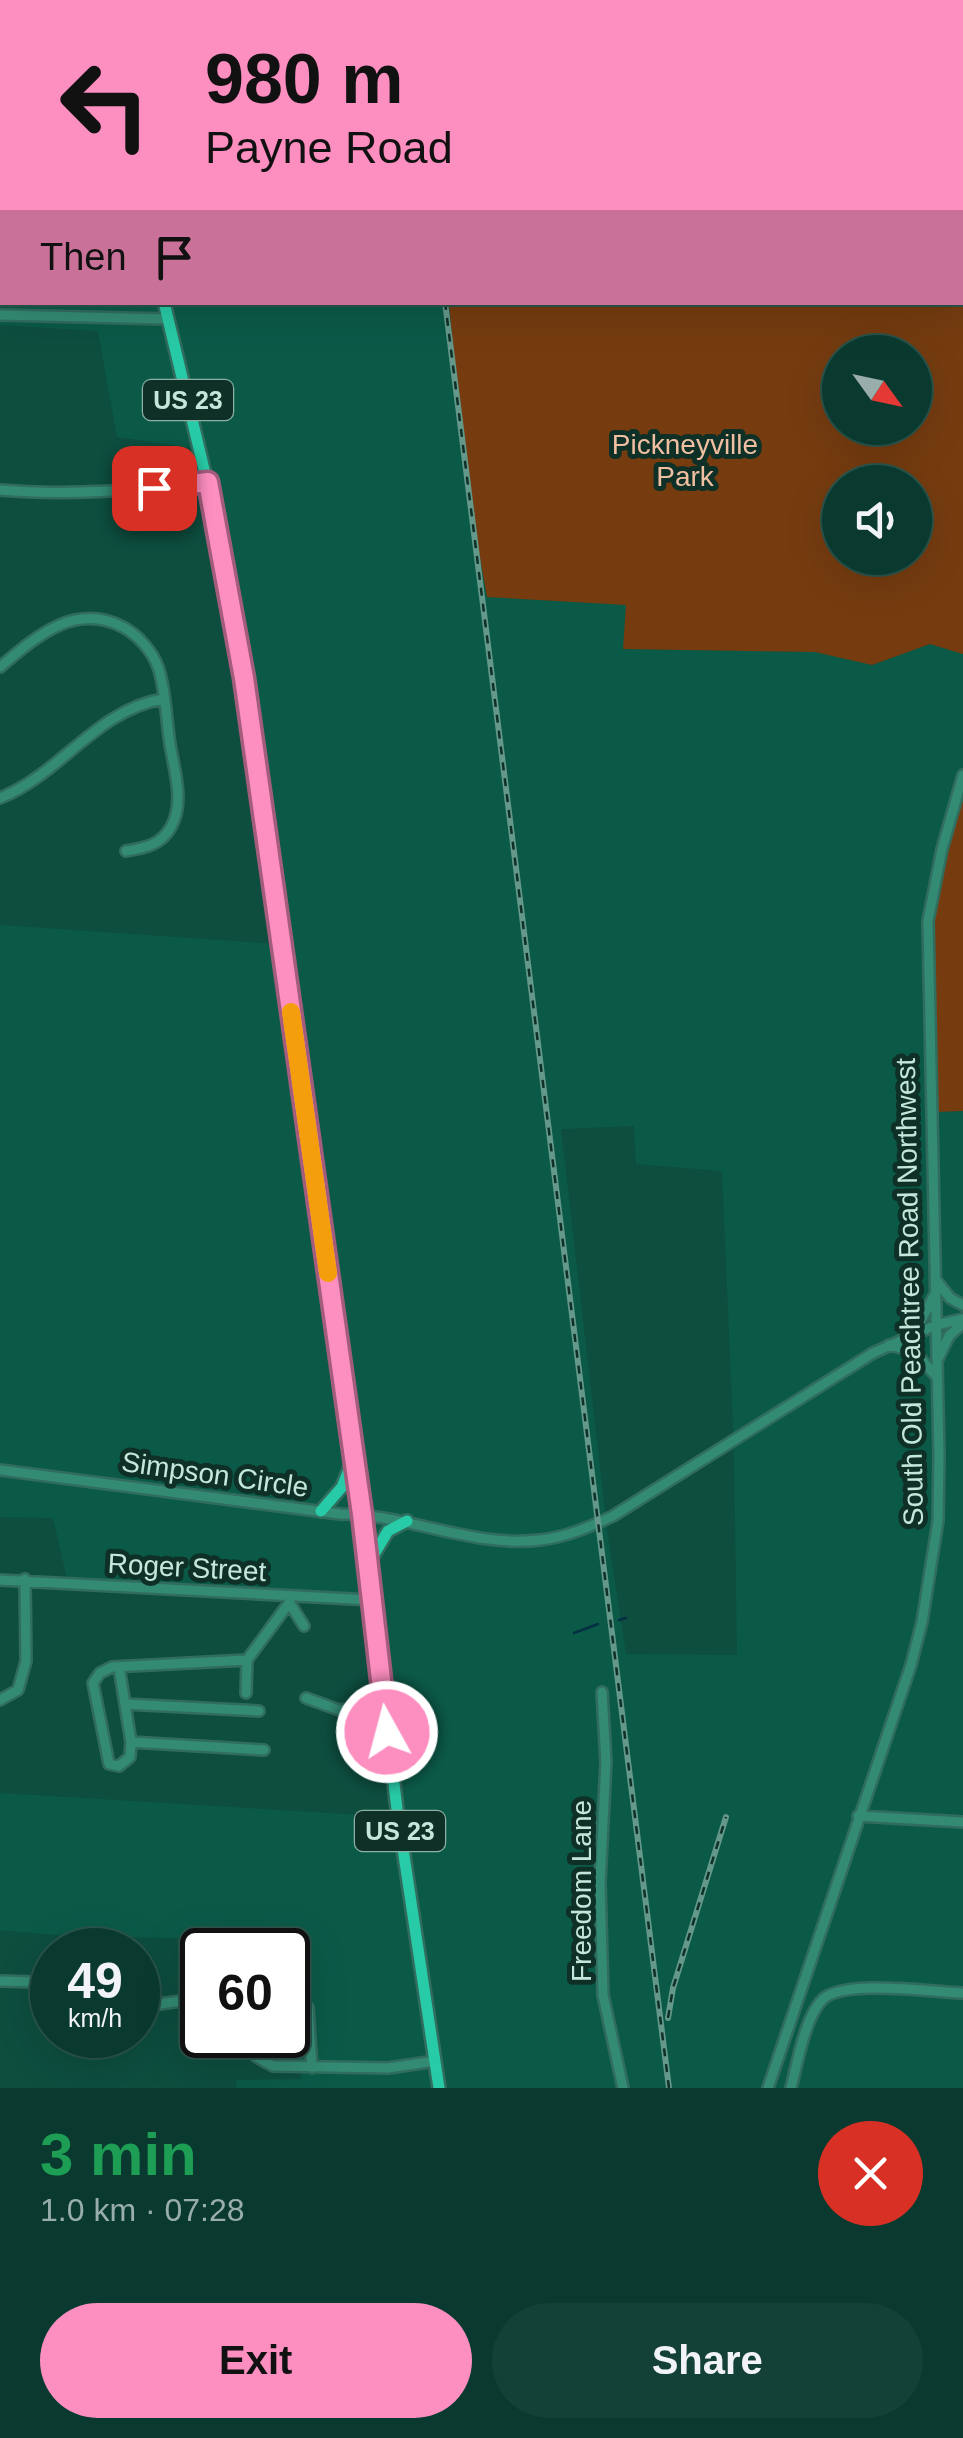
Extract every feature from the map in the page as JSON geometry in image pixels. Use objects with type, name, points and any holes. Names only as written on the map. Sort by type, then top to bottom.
[{"type":"main road","name":"US 23","points":[[165,305],[208,482],[244,678],[439,2088]]},
{"type":"main road","points":[[321,1511],[342,1487],[354,1458]]},
{"type":"main road","points":[[367,1566],[388,1530],[407,1521]]},
{"type":"street","points":[[0,315],[168,319]]},
{"type":"street","points":[[0,490],[45,494],[120,492],[208,482]]},
{"type":"street","points":[[0,666],[58,624],[91,617],[127,629],[146,646],[158,667],[178,800],[171,827],[157,844],[126,852]]},
{"type":"street","points":[[0,798],[28,786],[118,714],[163,699]]},
{"type":"street","name":"South Old Peachtree Road Northwest","points":[[768,2088],[910,1665],[938,1522],[928,922],[942,849],[963,775]]},
{"type":"street","points":[[934,1279],[950,1298],[963,1305]]},
{"type":"street","points":[[912,1334],[922,1323],[934,1294]]},
{"type":"street","points":[[936,1363],[949,1336],[963,1321]]},
{"type":"street","name":"Simpson Circle","points":[[0,1470],[362,1514],[485,1537],[536,1541],[580,1532],[599,1523],[889,1345],[936,1325],[963,1321]]},
{"type":"street","points":[[889,1345],[921,1356],[936,1376]]},
{"type":"street","points":[[0,1700],[18,1690],[26,1662],[24,1579]]},
{"type":"street","name":"Roger Street","points":[[0,1580],[287,1599],[371,1600]]},
{"type":"street","points":[[246,1693],[246,1660],[287,1599],[304,1626]]},
{"type":"street","points":[[119,1667],[130,1757],[124,1764],[110,1764],[93,1683],[100,1673],[119,1667],[246,1660]]},
{"type":"street","name":"Freedom Lane","points":[[602,1692],[606,1762],[600,1883],[603,1994],[623,2088]]},
{"type":"street","points":[[306,1698],[340,1710],[384,1705]]},
{"type":"street","points":[[125,1704],[258,1711]]},
{"type":"street","points":[[131,1742],[264,1750]]},
{"type":"street","points":[[858,1816],[963,1822]]},
{"type":"street","points":[[0,1981],[30,1982]]},
{"type":"street","points":[[791,2088],[812,2015],[821,2000],[832,1993],[851,1988],[963,1993]]},
{"type":"street","points":[[310,2038],[312,2068]]},
{"type":"street","points":[[258,2058],[268,2064],[312,2068],[388,2068],[435,2060]]},
{"type":"shaded area","points":[[0,305],[449,305],[464,468],[487,597],[627,605],[624,649],[815,652],[872,665],[930,644],[963,654],[963,793],[938,886],[930,952],[936,1112],[963,1111],[963,2088],[237,2088],[236,2080],[301,2079],[301,2058],[310,2058],[310,1928],[180,1928],[180,1938],[160,1938],[160,1928],[30,1928],[30,1933],[0,1930],[0,1793],[394,1817],[376,1603],[68,1583],[53,1518],[0,1517],[0,925],[277,944],[228,596],[197,449],[117,437],[98,331],[0,325]],"holes":[[[634,1126],[636,1164],[722,1171],[734,1448],[737,1655],[626,1654],[608,1537],[561,1129]]]},
{"type":"green space","name":"Pickneyville Park","points":[[449,305],[963,305],[963,654],[930,644],[872,665],[815,652],[623,649],[626,605],[487,597],[464,468]]},
{"type":"green space","points":[[963,793],[963,1111],[935,1112],[930,994],[933,923],[941,874]]},
{"type":"waterway","points":[[619,1620],[626,1618]]},
{"type":"waterway","points":[[574,1633],[598,1624]]},
{"type":"railway","points":[[445,305],[669,2088]]},
{"type":"railway","points":[[668,2018],[673,1988],[726,1817]]},
{"type":"slow traffic","points":[[291,1012],[328,1273]]},
{"type":"route","points":[[154,488],[208,482],[244,678],[362,1514],[387,1732]]}]
